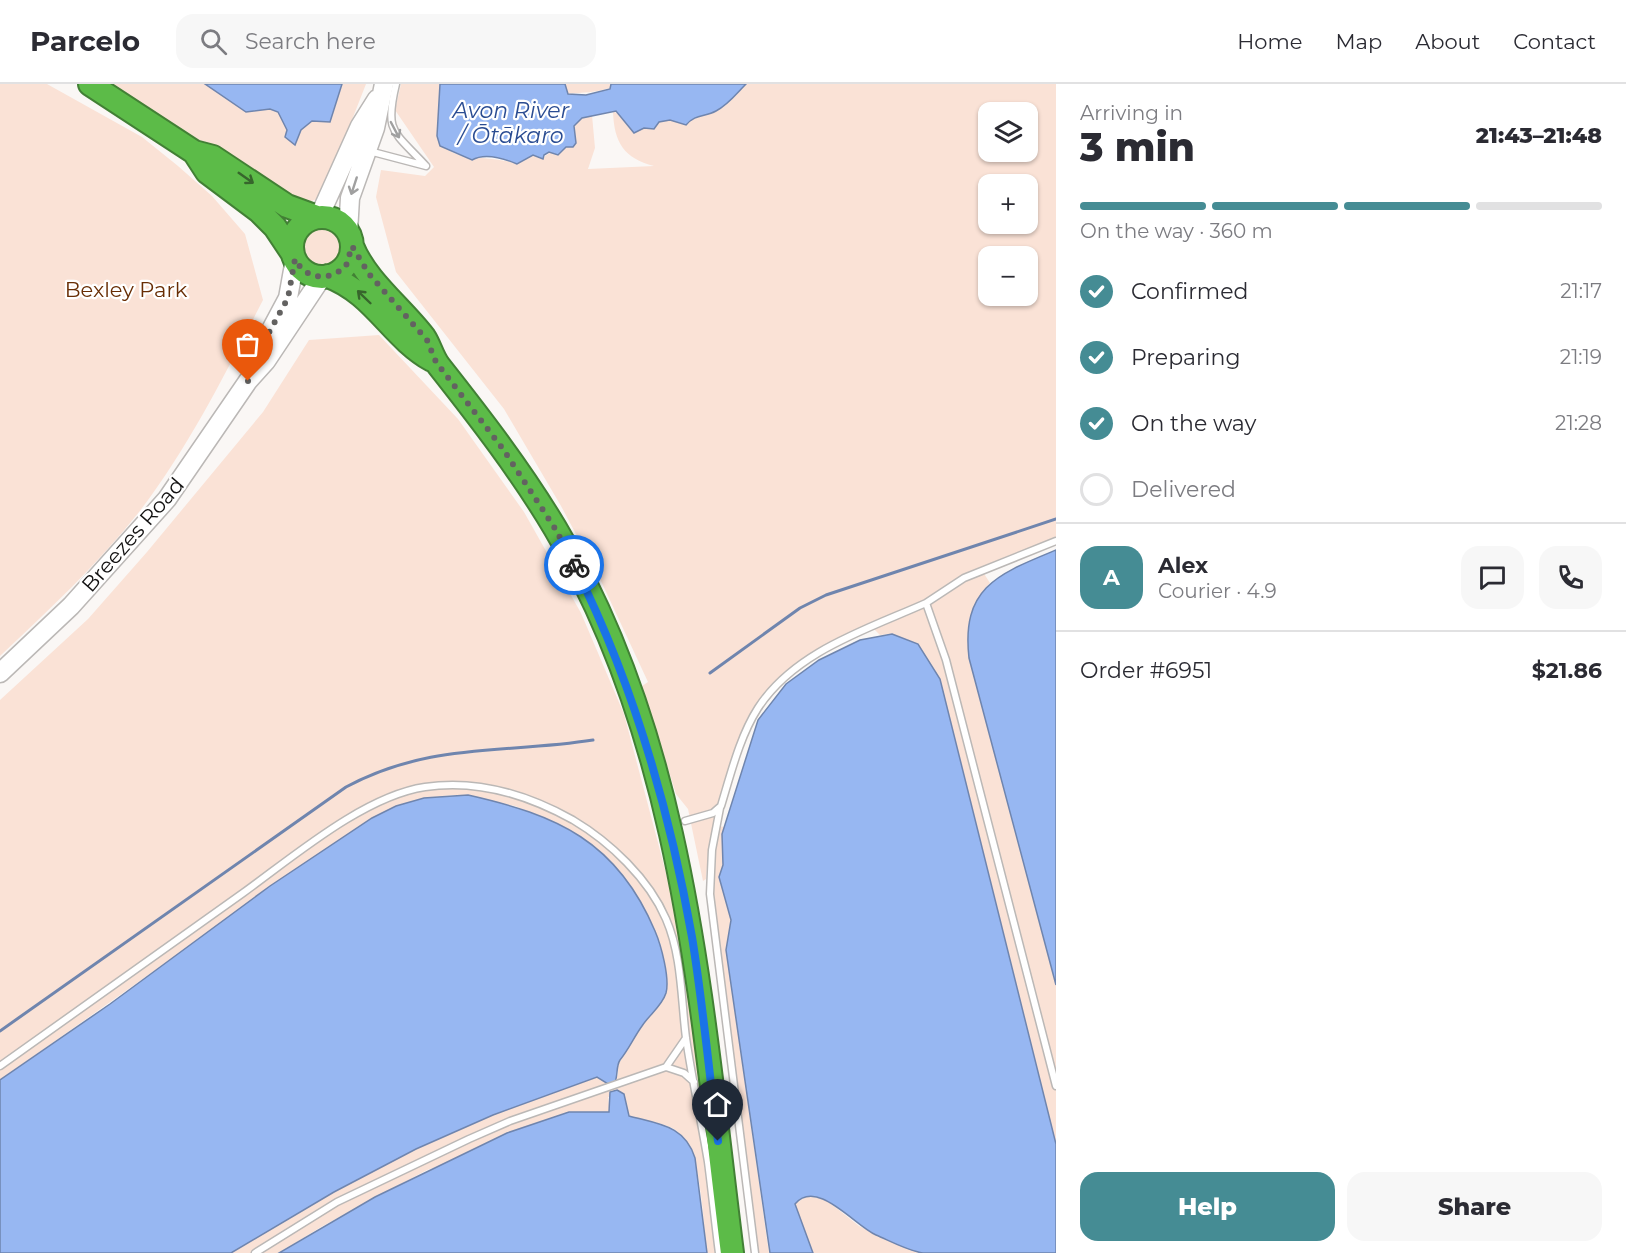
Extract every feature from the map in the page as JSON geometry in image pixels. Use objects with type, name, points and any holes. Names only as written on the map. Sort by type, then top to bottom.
[{"type":"highway","points":[[90,84],[194,152],[213,157],[287,206],[318,217],[333,219],[350,239],[369,274],[427,340],[436,362],[495,438],[556,530],[613,649],[641,725],[674,850],[692,939],[732,1253]]},
{"type":"highway","points":[[194,152],[207,172],[259,211],[275,227],[306,272],[355,288],[417,351],[436,362]]},
{"type":"highway","points":[[294,257],[292,242],[297,230],[306,222],[318,217]]},
{"type":"highway","points":[[325,277],[346,266],[350,239]]},
{"type":"main road","points":[[350,239],[350,198],[388,86]]},
{"type":"main road","points":[[318,217],[360,126],[388,86]]},
{"type":"main road","name":"Breezes Road","points":[[248,381],[256,356],[288,298],[294,257]]},
{"type":"main road","name":"Breezes Road","points":[[0,673],[72,606],[127,547],[196,460],[248,381],[266,362],[325,277]]},
{"type":"lane","points":[[368,150],[426,166],[392,127],[388,86]]},
{"type":"lane","points":[[755,1253],[710,894],[712,850],[721,806],[752,718],[777,684],[799,666],[845,639],[926,603],[964,578],[1056,541]]},
{"type":"lane","points":[[926,603],[946,660],[1056,1086]]},
{"type":"lane","points":[[0,1066],[330,831],[384,800],[423,787],[449,785],[491,789],[540,804],[586,828],[620,856],[649,891],[666,920],[681,979],[686,1037],[719,1253]]},
{"type":"lane","points":[[685,821],[713,813],[721,806]]},
{"type":"lane","points":[[255,1253],[337,1202],[469,1139],[510,1121],[666,1067],[686,1037]]},
{"type":"lane","points":[[666,1067],[684,1073],[694,1082]]},
{"type":"green space","name":"Bexley Park","points":[[0,84],[47,84],[142,137],[178,166],[212,196],[245,234],[263,300],[221,382],[190,435],[139,512],[90,569],[0,656]]},
{"type":"green space","points":[[109,84],[205,84],[246,112],[270,109],[278,112],[287,130],[301,130],[312,121],[330,122],[342,84],[366,84],[339,153],[330,169],[335,167],[317,199],[303,204]]},
{"type":"green space","points":[[401,84],[440,84],[437,136],[446,148],[455,154],[517,164],[533,155],[543,159],[575,139],[574,126],[582,118],[592,115],[595,148],[588,169],[654,166],[628,154],[616,132],[613,111],[644,128],[654,129],[659,122],[670,120],[686,125],[697,117],[720,108],[746,84],[1056,84],[1056,538],[981,569],[990,583],[982,592],[969,658],[1056,985],[1056,1144],[940,679],[891,634],[880,635],[869,624],[793,668],[772,686],[759,703],[736,750],[727,777],[713,832],[706,879],[703,881],[688,809],[676,794],[642,686],[648,682],[601,581],[561,506],[504,409],[396,272],[376,197],[381,170],[425,176],[434,167],[395,110]]},
{"type":"green space","points":[[565,84],[611,84],[610,88],[605,90],[568,94]]},
{"type":"green space","points":[[322,226],[330,227],[337,232],[342,239],[342,255],[337,262],[330,267],[322,268],[314,267],[307,262],[302,255],[301,247],[302,239],[307,232],[314,227]]},
{"type":"green space","points":[[379,335],[458,419],[524,512],[581,613],[624,714],[676,911],[708,1121],[704,1162],[715,1253],[707,1253],[699,1183],[689,1148],[681,1135],[670,1127],[629,1116],[626,1113],[624,1095],[608,1097],[610,1112],[602,1112],[427,1170],[321,1227],[279,1253],[231,1253],[334,1192],[416,1149],[493,1115],[598,1077],[608,1084],[618,1075],[618,1065],[641,1026],[662,1001],[667,990],[660,942],[639,899],[603,854],[567,828],[515,806],[456,795],[442,796],[346,835],[0,1080],[0,700],[88,619],[147,552],[263,412],[309,340]]},
{"type":"green space","points":[[719,826],[724,827],[723,865],[719,877],[731,920],[726,950],[769,1253],[758,1253],[715,917],[713,871]]},
{"type":"green space","points":[[807,1196],[825,1199],[859,1226],[921,1253],[813,1253],[795,1204]]},
{"type":"water","points":[[205,84],[342,84],[330,122],[312,121],[301,130],[295,145],[285,137],[287,130],[278,112],[270,109],[246,112]]},
{"type":"water","name":"Avon River / Ōtākaro","points":[[440,84],[565,84],[568,94],[586,95],[610,89],[611,84],[746,84],[720,108],[693,119],[686,125],[670,120],[659,122],[654,129],[644,128],[634,133],[616,111],[582,118],[574,126],[576,143],[573,147],[566,147],[558,155],[549,152],[544,155],[543,159],[533,155],[517,164],[494,157],[472,160],[440,146],[437,136]]},
{"type":"water","points":[[1056,550],[1056,985],[969,658],[968,634],[971,615],[978,599],[988,586],[1017,567]]},
{"type":"water","points":[[892,634],[918,644],[940,679],[1056,1144],[1056,1253],[917,1252],[876,1235],[836,1206],[814,1196],[804,1197],[795,1204],[813,1253],[770,1253],[726,950],[731,920],[719,877],[723,865],[722,834],[758,720],[786,684],[819,660],[860,640]]},
{"type":"water","points":[[468,795],[529,812],[581,837],[603,854],[640,900],[660,944],[667,987],[662,1002],[639,1030],[620,1060],[615,1082],[608,1084],[597,1077],[493,1115],[416,1149],[334,1192],[231,1253],[0,1253],[0,1080],[110,1004],[270,886],[372,818],[396,806],[424,798]]},
{"type":"water","points":[[617,1090],[624,1094],[629,1116],[660,1124],[677,1132],[690,1147],[695,1158],[707,1253],[279,1253],[375,1197],[507,1133],[569,1112],[609,1112],[610,1092]]},
{"type":"waterway","points":[[710,673],[800,608],[826,595],[1056,519]]},
{"type":"waterway","points":[[0,1031],[346,787],[377,773],[438,756],[593,740]]},
{"type":"way so far","points":[[248,381],[256,356],[285,307],[291,289],[295,259],[301,269],[306,272],[316,276],[328,276],[346,266],[352,246],[369,274],[427,340],[436,362],[466,398],[503,449],[556,530],[574,565]]},
{"type":"route","points":[[574,565],[613,649],[651,756],[674,850],[692,939],[718,1141]]}]
